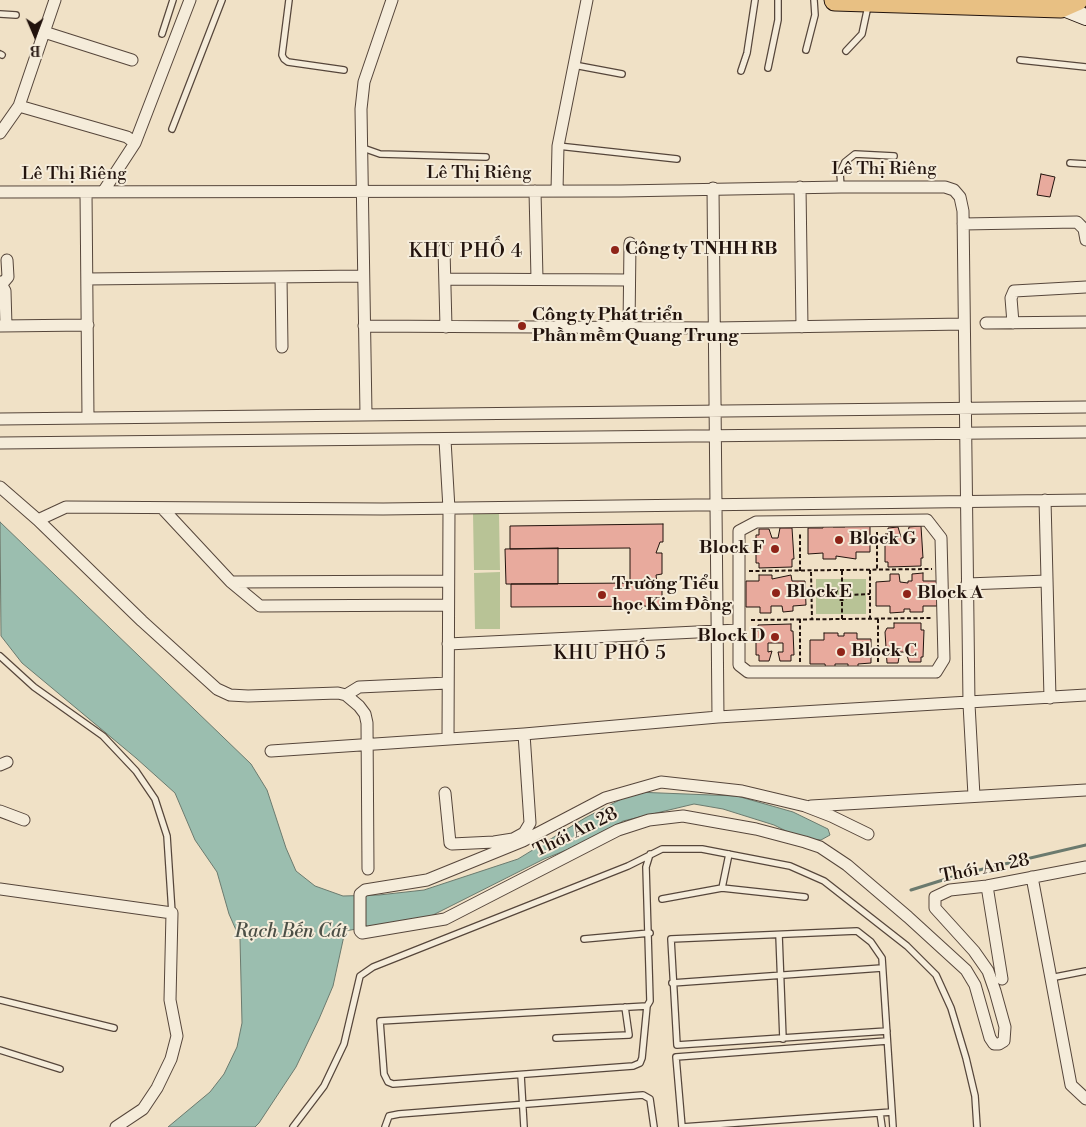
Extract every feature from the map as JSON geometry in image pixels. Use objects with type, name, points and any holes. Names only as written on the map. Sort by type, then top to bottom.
[{"type":"highway","points":[[835,0],[1069,4]]},
{"type":"street","points":[[0,132],[18,106],[54,0]]},
{"type":"street","points":[[103,192],[135,143],[190,0]]},
{"type":"street","points":[[366,414],[362,109],[364,82],[392,0]]},
{"type":"street","points":[[557,191],[558,146],[587,0]]},
{"type":"street","points":[[1069,4],[1086,17]]},
{"type":"street","points":[[44,32],[132,60]]},
{"type":"street","points":[[18,106],[127,137],[135,143]]},
{"type":"street","points":[[800,187],[802,326]]},
{"type":"street","name":"Lê Thị Riêng","points":[[0,192],[557,191],[945,187],[957,191],[962,203],[963,224]]},
{"type":"street","points":[[713,188],[718,717]]},
{"type":"street","points":[[535,191],[537,279]]},
{"type":"street","points":[[86,192],[88,418]]},
{"type":"street","points":[[974,796],[969,704],[963,224],[1076,222],[1084,229],[1086,240]]},
{"type":"street","points":[[629,327],[630,243]]},
{"type":"street","points":[[444,249],[446,327]]},
{"type":"street","points":[[7,260],[8,277],[1,283],[5,291],[3,326],[88,325]]},
{"type":"street","points":[[87,280],[364,276]]},
{"type":"street","points":[[281,277],[282,347]]},
{"type":"street","points":[[445,279],[629,280]]},
{"type":"street","points":[[1013,323],[1010,298],[1014,291],[1086,287]]},
{"type":"street","points":[[986,324],[1086,322]]},
{"type":"street","points":[[364,326],[715,328],[964,324]]},
{"type":"street","points":[[0,419],[1086,407]]},
{"type":"street","points":[[0,443],[445,440],[1086,432]]},
{"type":"street","points":[[445,440],[449,509],[448,739]]},
{"type":"street","points":[[0,487],[38,520],[142,621],[217,689],[230,695],[346,695],[359,687],[448,683]]},
{"type":"street","points":[[1045,500],[1050,698]]},
{"type":"street","points":[[38,520],[66,506],[163,509],[449,509],[1086,500]]},
{"type":"street","points":[[163,509],[231,582],[260,606],[448,605]]},
{"type":"street","points":[[927,520],[940,538],[942,569],[944,659],[936,672],[748,672],[739,665],[739,531],[756,522],[800,521],[927,520]]},
{"type":"street","points":[[231,582],[448,581]]},
{"type":"street","points":[[967,584],[1047,581]]},
{"type":"street","points":[[448,644],[717,630],[738,625]]},
{"type":"street","points":[[346,695],[365,714],[368,744],[368,869]]},
{"type":"street","points":[[271,751],[524,734],[718,717],[969,704],[1086,695]]},
{"type":"street","points":[[446,793],[450,843],[494,842],[513,838],[524,833],[530,823],[524,734]]},
{"type":"street","name":"Thới An 28","points":[[868,834],[805,806],[742,791],[661,782],[605,798],[523,841],[434,878],[409,884],[365,890],[360,894],[360,931],[362,933],[445,919],[618,830],[649,820],[683,816],[756,829],[805,842],[820,847],[847,865],[966,970],[975,985],[990,1038],[994,1044],[999,1044],[1004,1041],[1005,1027],[988,971],[933,903],[935,897],[950,890],[987,886],[1086,867]]},
{"type":"street","points":[[805,806],[1086,790]]},
{"type":"street","points":[[0,811],[24,820]]},
{"type":"street","points":[[1032,877],[1071,1085],[1086,1098]]},
{"type":"street","points":[[987,886],[1002,979]]},
{"type":"street","points":[[0,889],[172,912],[170,1000],[177,1036],[171,1059],[157,1088],[143,1109],[116,1127]]},
{"type":"lane","points":[[162,34],[173,0]]},
{"type":"lane","points":[[172,129],[222,0]]},
{"type":"lane","points":[[289,0],[282,55],[284,58],[288,62],[344,70]]},
{"type":"lane","points":[[741,71],[747,54],[755,0]]},
{"type":"lane","points":[[768,68],[778,20],[778,0]]},
{"type":"lane","points":[[806,50],[815,15],[814,0]]},
{"type":"lane","points":[[846,51],[862,34],[869,1]]},
{"type":"lane","points":[[0,14],[16,16]]},
{"type":"lane","points":[[1020,60],[1086,67]]},
{"type":"lane","points":[[574,64],[622,74]]},
{"type":"lane","points":[[558,146],[677,159]]},
{"type":"lane","points":[[363,148],[380,154],[486,157]]},
{"type":"lane","points":[[841,187],[840,173],[845,162],[855,154],[894,156]]},
{"type":"lane","points":[[1070,163],[1086,164]]},
{"type":"lane","points":[[0,656],[34,687],[103,736],[136,771],[155,800],[167,836],[172,912]]},
{"type":"lane","points":[[293,1127],[324,1086],[344,1044],[360,976],[373,967],[628,866],[662,849],[702,849],[790,866],[824,881],[879,923],[936,975],[951,1008],[966,1058],[975,1096],[977,1127]]},
{"type":"lane","points":[[646,1006],[380,1021],[384,1074],[388,1082],[393,1084],[633,1066],[640,1063],[646,1006],[650,1001],[650,932],[646,867],[650,854]]},
{"type":"lane","points":[[722,888],[729,854]]},
{"type":"lane","points":[[662,899],[722,888],[806,897]]},
{"type":"lane","points":[[584,938],[650,932]]},
{"type":"lane","points":[[887,1031],[677,1045],[672,983],[672,939],[857,932],[871,942],[882,958],[882,968],[887,1031],[893,1127]]},
{"type":"lane","points":[[779,935],[779,975],[783,1039]]},
{"type":"lane","points":[[672,983],[882,968]]},
{"type":"lane","points":[[1050,978],[1086,971]]},
{"type":"lane","points":[[0,1000],[114,1028]]},
{"type":"lane","points":[[556,1038],[629,1035],[625,1007]]},
{"type":"lane","points":[[887,1041],[676,1057],[682,1127],[763,1124],[892,1112]]},
{"type":"lane","points":[[0,1050],[60,1069]]},
{"type":"lane","points":[[521,1075],[524,1127]]},
{"type":"lane","points":[[385,1127],[389,1116],[394,1115],[644,1095],[650,1099],[654,1127]]},
{"type":"lane","points":[[880,1112],[882,1127]]},
{"type":"path","points":[[877,520],[877,570]]},
{"type":"path","points":[[800,521],[800,571]]},
{"type":"path","points":[[739,572],[942,569]]},
{"type":"path","points":[[842,570],[842,588]]},
{"type":"path","points":[[870,570],[870,619]]},
{"type":"path","points":[[811,571],[812,619]]},
{"type":"path","points":[[836,594],[842,588]]},
{"type":"path","points":[[842,588],[848,594]]},
{"type":"path","points":[[812,595],[836,594],[842,600],[842,619]]},
{"type":"path","points":[[842,600],[848,594],[870,594]]},
{"type":"path","points":[[738,625],[800,619],[943,618]]},
{"type":"path","points":[[800,619],[800,672]]},
{"type":"path","points":[[878,619],[878,672]]},
{"type":"shaded area","points":[[473,514],[499,514],[500,570],[474,570]]},
{"type":"shaded area","points":[[500,572],[500,629],[475,629],[474,573]]},
{"type":"shaded area","points":[[816,579],[866,579],[866,614],[816,614]]},
{"type":"water","name":"Rạch Bến Cát","points":[[0,522],[251,764],[267,790],[286,848],[296,871],[315,886],[343,896],[379,895],[424,890],[518,859],[585,818],[635,792],[737,796],[793,812],[828,829],[830,835],[821,840],[800,838],[774,825],[723,809],[694,804],[623,821],[594,839],[544,859],[431,916],[345,931],[333,986],[319,1019],[296,1067],[259,1123],[255,1127],[168,1127],[210,1092],[224,1074],[237,1047],[242,1023],[240,939],[229,914],[217,872],[195,840],[175,793],[22,663],[1,636]]},
{"type":"building","points":[[1041,174],[1055,177],[1050,197],[1037,195]]},
{"type":"building","name":"Block G","points":[[823,523],[833,523],[833,527],[845,527],[845,523],[855,523],[855,526],[870,526],[870,552],[856,552],[856,559],[836,556],[836,559],[823,559],[823,553],[808,554],[808,528],[823,528]]},
{"type":"building","points":[[663,524],[663,542],[660,542],[656,553],[662,553],[662,574],[656,575],[659,588],[662,588],[662,606],[511,607],[511,584],[630,583],[630,548],[510,549],[510,526]]},
{"type":"building","points":[[921,526],[923,558],[921,558],[921,566],[888,567],[888,562],[885,562],[885,534],[888,534],[888,528],[898,527],[901,537],[907,537],[909,527]]},
{"type":"building","name":"Block F","points":[[780,528],[792,528],[794,559],[792,559],[792,567],[759,568],[759,563],[756,563],[756,535],[759,535],[759,529],[769,529],[772,538],[778,538]]},
{"type":"building","points":[[558,548],[558,584],[506,584],[505,549]]},
{"type":"building","name":"Block A","points":[[923,573],[923,581],[937,581],[937,606],[923,606],[923,612],[910,612],[910,609],[904,609],[904,612],[890,613],[890,606],[876,606],[876,582],[890,581],[890,574],[899,574],[900,582],[908,583],[908,581],[912,581],[912,574]]},
{"type":"building","name":"Block E","points":[[759,575],[772,575],[772,579],[791,575],[792,581],[805,581],[806,605],[793,606],[793,611],[783,612],[782,606],[771,606],[771,613],[760,613],[760,607],[746,607],[746,581],[759,581]]},
{"type":"building","points":[[894,623],[921,623],[921,630],[924,630],[923,657],[921,657],[921,662],[909,662],[906,652],[900,652],[898,663],[887,663],[885,632],[887,628],[894,628]]},
{"type":"building","name":"Block D","points":[[791,624],[794,655],[791,655],[791,661],[780,661],[778,652],[783,652],[783,643],[768,643],[768,652],[772,651],[769,661],[759,661],[759,655],[756,655],[756,631],[758,631],[758,625]]},
{"type":"building","name":"Block C","points":[[824,633],[838,633],[838,636],[844,636],[844,633],[857,633],[857,639],[871,639],[871,663],[858,664],[858,670],[848,670],[848,664],[835,664],[835,670],[826,670],[825,664],[810,664],[810,640],[824,640]]},
{"type":"waterway","points":[[911,890],[962,874],[1086,845]]},
{"type":"place","name":"Công ty TNHH RB","points":[[615,250]]},
{"type":"place","name":"Công ty Phát triển Phần mềm Quang Trung","points":[[522,326]]},
{"type":"place","name":"Block G","points":[[839,540]]},
{"type":"place","name":"Block F","points":[[775,549]]},
{"type":"place","name":"Block E","points":[[776,593]]},
{"type":"place","name":"Block A","points":[[907,594]]},
{"type":"place","name":"Trường Tiểu học Kim Đồng","points":[[602,595]]},
{"type":"place","name":"Block D","points":[[775,637]]},
{"type":"place","name":"Block C","points":[[841,652]]},
{"type":"district","name":"KHU PHỐ 4","points":[[466,252]]},
{"type":"district","name":"KHU PHỐ 5","points":[[610,654]]}]
